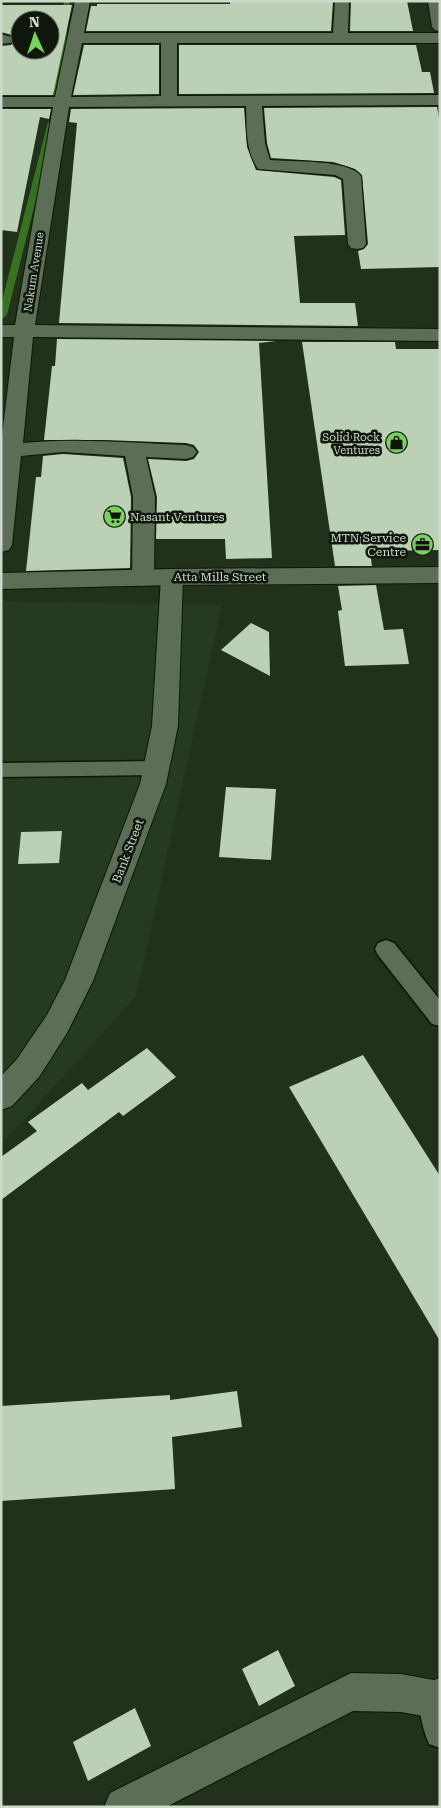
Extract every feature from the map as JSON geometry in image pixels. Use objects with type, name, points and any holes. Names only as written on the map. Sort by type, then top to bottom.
[{"type":"street","name":"Nakum Avenue","points":[[1,545],[6,450],[62,101],[83,1]]},
{"type":"street","points":[[340,38],[342,1]]},
{"type":"street","points":[[435,1],[440,27]]},
{"type":"street","points":[[76,38],[440,38]]},
{"type":"street","points":[[169,38],[169,101]]},
{"type":"street","points":[[1,102],[440,100]]},
{"type":"street","points":[[254,101],[258,149],[260,160],[264,165],[338,170],[352,176],[358,244]]},
{"type":"street","points":[[1,331],[440,334]]},
{"type":"street","points":[[6,450],[63,446],[186,452]]},
{"type":"street","points":[[134,450],[144,497],[143,578]]},
{"type":"street","name":"Atta Mills Street","points":[[1,581],[172,577],[440,575]]},
{"type":"street","name":"Bank Street","points":[[1,1097],[28,1068],[57,1024],[79,981],[154,784],[165,726],[172,577]]},
{"type":"street","points":[[124,1807],[351,1692],[401,1693],[438,1710]]},
{"type":"lane","points":[[1,770],[157,768]]},
{"type":"lane","points":[[386,949],[440,1017]]},
{"type":"shaded area","points":[[1,601],[222,605],[136,997],[1,1145]]},
{"type":"building","points":[[230,1],[333,1],[331,31],[86,31],[91,6],[97,6],[97,4],[230,4]]},
{"type":"building","points":[[351,1],[407,1],[413,31],[350,31]]},
{"type":"building","points":[[1,5],[72,5],[53,95],[1,95],[1,46],[10,45],[10,60],[60,60],[60,10],[10,10],[10,34],[1,32]]},
{"type":"building","points":[[84,45],[159,45],[159,94],[73,95]]},
{"type":"building","points":[[179,45],[416,45],[422,72],[430,72],[434,93],[179,94]]},
{"type":"building","points":[[437,107],[440,123],[440,267],[361,269],[358,251],[364,249],[368,244],[362,175],[355,169],[333,162],[271,158],[267,143],[264,108]]},
{"type":"building","points":[[244,108],[247,147],[256,170],[334,177],[341,180],[345,235],[294,236],[300,303],[355,303],[358,326],[59,323],[77,123],[69,122],[71,109]]},
{"type":"building","points":[[1,109],[51,109],[49,119],[40,117],[17,232],[1,230]]},
{"type":"building","points":[[57,339],[276,341],[259,343],[272,558],[226,559],[225,539],[156,539],[157,497],[148,459],[186,461],[194,459],[199,452],[194,445],[186,443],[104,440],[44,440],[52,366],[55,366]]},
{"type":"building","points":[[302,342],[395,342],[396,349],[440,349],[440,550],[370,551],[372,566],[335,566]]},
{"type":"building","name":"Nasant Ventures","points":[[63,454],[123,458],[131,497],[130,568],[26,571],[36,477],[41,477],[43,456]]},
{"type":"building","points":[[376,585],[384,630],[403,629],[409,664],[345,666],[338,611],[342,610],[338,586]]},
{"type":"building","points":[[251,623],[269,632],[270,676],[221,650]]},
{"type":"building","points":[[226,787],[276,789],[271,860],[219,857]]},
{"type":"building","points":[[62,831],[59,863],[18,864],[21,832]]},
{"type":"building","points":[[147,1048],[176,1077],[123,1116],[119,1112],[1,1200],[1,1157],[37,1131],[28,1122],[82,1083],[88,1090]]},
{"type":"building","points":[[363,1055],[440,1176],[440,1341],[289,1087]]},
{"type":"building","points":[[237,1391],[242,1427],[172,1437],[175,1489],[1,1501],[1,1406],[170,1395],[170,1400]]},
{"type":"building","points":[[278,1650],[295,1686],[259,1706],[242,1669]]},
{"type":"building","points":[[135,1708],[151,1746],[88,1781],[73,1742]]},
{"type":"waterway","points":[[57,94],[67,1]]},
{"type":"waterway","points":[[3,315],[51,124]]},
{"type":"place","name":"Solid Rock Ventures","points":[[396,443]]},
{"type":"place","name":"Nasant Ventures","points":[[114,517]]},
{"type":"place","name":"MTN Service Centre","points":[[422,545]]}]
